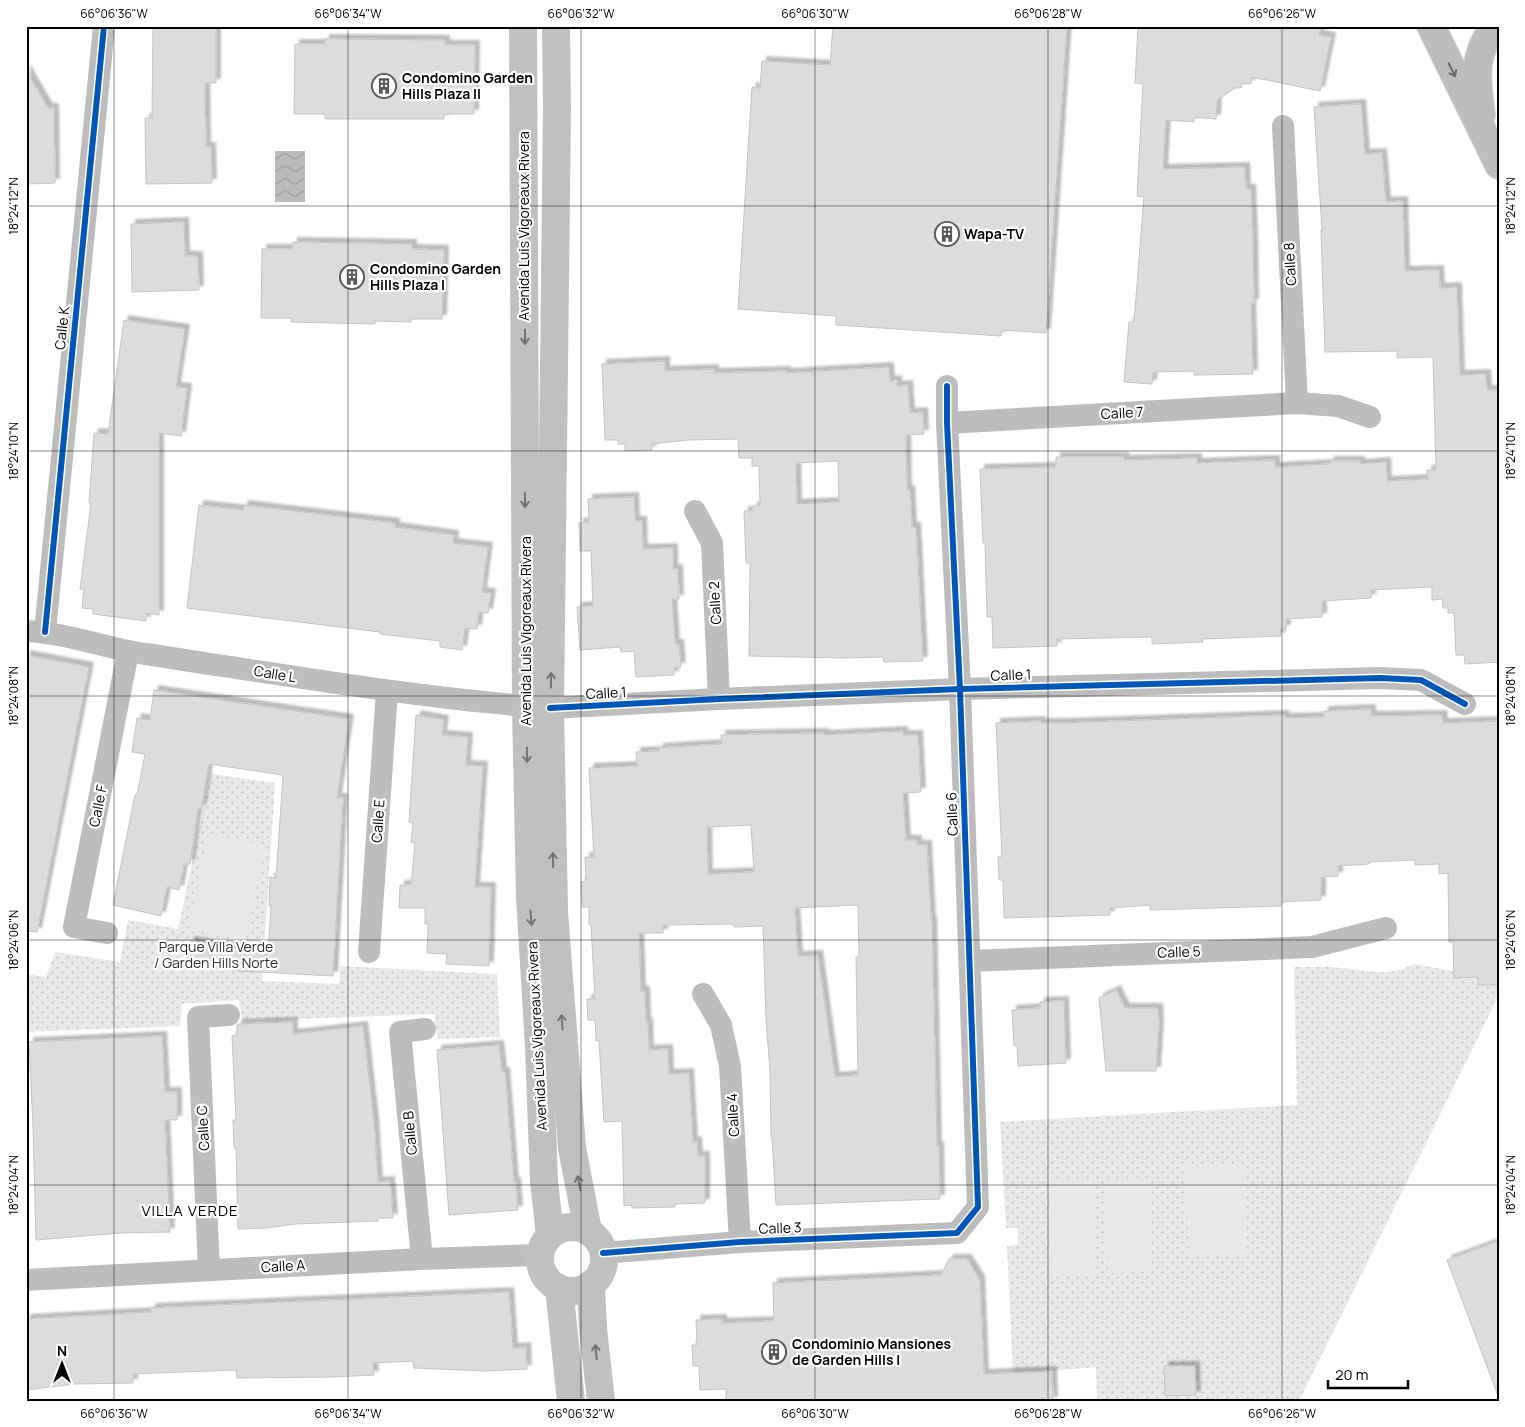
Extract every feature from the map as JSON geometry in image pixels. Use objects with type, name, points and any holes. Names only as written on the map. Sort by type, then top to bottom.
[{"type":"highway","points":[[1430,26],[1499,165]]},
{"type":"highway","points":[[1483,134],[1476,72],[1479,54],[1495,26]]},
{"type":"main road","name":"Avenida Luis Vigoreaux Rivera","points":[[523,26],[538,707],[572,1148],[603,1267],[591,1284]]},
{"type":"main road","name":"Avenida Luis Vigoreaux Rivera","points":[[556,26],[557,110],[530,898],[539,1048],[544,1182],[545,1245],[541,1265],[544,1274],[550,1282],[559,1288]]},
{"type":"main road","points":[[545,1245],[559,1230],[569,1227],[579,1228],[596,1242]]},
{"type":"main road","points":[[571,1401],[559,1288],[576,1290],[591,1284],[593,1328],[601,1401]]},
{"type":"street","name":"Calle K","points":[[36,632],[104,26]]},
{"type":"street","name":"Calle 8","points":[[1282,126],[1297,402]]},
{"type":"street","name":"Calle 6","points":[[947,386],[947,423],[960,689],[978,1207],[957,1233]]},
{"type":"street","name":"Calle 7","points":[[947,423],[1297,402],[1338,406],[1370,417]]},
{"type":"street","name":"Calle 2","points":[[695,511],[712,543],[719,699]]},
{"type":"street","name":"Calle L","points":[[36,632],[128,652],[387,690],[538,707]]},
{"type":"street","name":"Calle F","points":[[107,933],[74,927],[128,652]]},
{"type":"street","name":"Calle 1","points":[[538,707],[960,689],[1380,678],[1421,680],[1465,704]]},
{"type":"street","name":"Calle E","points":[[369,952],[387,690]]},
{"type":"street","name":"Calle 5","points":[[970,961],[1312,947],[1386,928]]},
{"type":"street","name":"Calle 4","points":[[703,994],[720,1025],[730,1066],[740,1242]]},
{"type":"street","name":"Calle C","points":[[209,1270],[198,1017],[229,1015]]},
{"type":"street","name":"Calle B","points":[[422,1259],[400,1032],[426,1029]]},
{"type":"street","name":"Calle 3","points":[[596,1242],[740,1242],[957,1233]]},
{"type":"street","name":"Calle A","points":[[26,1280],[422,1259],[545,1245]]},
{"type":"green space","name":"Parque Villa Verde / Garden Hills Norte","points":[[211,774],[275,783],[262,981],[339,984],[340,966],[497,974],[500,1037],[438,1039],[434,1014],[242,1021],[239,1000],[182,1004],[180,1026],[26,1032],[26,974],[46,977],[55,952],[120,962],[128,920],[178,929]]},
{"type":"green space","points":[[208,834],[265,845],[246,940],[189,929]]},
{"type":"green space","points":[[1414,964],[1499,979],[1499,995],[1299,1401],[1097,1401],[1096,1367],[1013,1373],[1007,1246],[1018,1245],[1018,1228],[1006,1228],[1000,1122],[1297,1105],[1294,967],[1329,967],[1386,972],[1395,971]]},
{"type":"green space","points":[[1245,1166],[1247,1254],[1189,1255],[1186,1167]]},
{"type":"green space","points":[[1149,1178],[1152,1271],[1108,1273],[1105,1180]]},
{"type":"green space","points":[[1093,1181],[1096,1274],[1052,1276],[1049,1182]]},
{"type":"water","points":[[275,151],[305,151],[305,202],[275,202]]},
{"type":"building","points":[[153,26],[216,26],[216,83],[205,83],[206,147],[211,147],[212,183],[146,184],[145,118],[152,118]]},
{"type":"building","points":[[833,26],[1067,26],[1046,333],[1002,330],[1001,336],[836,325],[836,316],[738,309],[752,87],[760,88],[762,61],[830,65]]},
{"type":"building","points":[[1138,26],[1321,26],[1319,35],[1331,37],[1320,91],[1252,77],[1251,84],[1242,83],[1241,88],[1235,88],[1217,100],[1216,119],[1194,117],[1194,122],[1166,120],[1163,169],[1245,167],[1246,189],[1251,189],[1253,240],[1254,303],[1251,303],[1253,374],[1194,375],[1194,371],[1153,372],[1152,384],[1124,382],[1129,322],[1134,322],[1144,197],[1137,196],[1143,84],[1135,83]]},
{"type":"building","name":"Condomino Garden Hills Plaza II","points":[[325,39],[445,40],[445,45],[475,45],[474,114],[444,114],[444,119],[325,119],[325,114],[294,114],[295,44],[325,44]]},
{"type":"building","points":[[26,70],[48,108],[54,108],[55,183],[26,184]]},
{"type":"building","points":[[1361,104],[1365,154],[1382,153],[1386,202],[1403,201],[1405,271],[1439,270],[1440,288],[1457,287],[1460,375],[1486,374],[1487,390],[1499,390],[1499,662],[1465,664],[1464,655],[1456,655],[1454,613],[1448,613],[1448,608],[1443,608],[1442,599],[1432,600],[1432,587],[1371,590],[1371,598],[1322,601],[1322,617],[1286,619],[1286,629],[1280,629],[1281,636],[1202,639],[1203,642],[1152,644],[1152,637],[1057,639],[1057,646],[993,648],[992,617],[987,617],[980,469],[1056,467],[1056,457],[1124,457],[1125,460],[1197,458],[1197,463],[1275,460],[1275,467],[1330,464],[1330,461],[1360,461],[1360,464],[1386,462],[1387,481],[1428,479],[1427,470],[1436,470],[1433,357],[1397,358],[1397,351],[1325,352],[1322,230],[1314,107]]},
{"type":"building","points":[[184,222],[185,256],[198,256],[199,290],[132,292],[131,224]]},
{"type":"building","name":"Condomino Garden Hills Plaza I","points":[[293,242],[412,244],[412,249],[444,250],[442,319],[411,319],[411,322],[375,321],[375,324],[291,322],[291,318],[261,318],[262,249],[293,249]]},
{"type":"building","points":[[124,320],[185,329],[176,387],[187,388],[181,436],[159,433],[159,615],[146,613],[146,621],[93,614],[93,609],[82,608],[84,589],[80,589],[91,503],[89,503],[94,433],[108,434]]},
{"type":"building","points":[[665,361],[665,371],[714,369],[714,373],[786,371],[786,373],[889,367],[890,381],[897,380],[897,386],[908,385],[910,413],[923,412],[924,434],[906,435],[907,490],[910,490],[912,527],[916,527],[923,661],[884,662],[883,657],[749,656],[750,563],[746,563],[744,511],[753,511],[753,506],[760,506],[759,466],[752,466],[752,458],[739,458],[738,439],[688,440],[651,444],[652,450],[625,451],[625,444],[618,444],[618,440],[605,440],[602,364]],"holes":[[[838,461],[839,502],[797,504],[796,463]]]},
{"type":"building","points":[[634,497],[635,521],[642,521],[643,549],[673,548],[673,569],[678,569],[679,599],[672,599],[675,644],[679,644],[681,667],[674,667],[674,675],[636,677],[634,651],[621,652],[620,647],[580,650],[577,607],[593,606],[591,551],[580,551],[579,523],[589,522],[588,499]]},
{"type":"building","points":[[199,505],[243,510],[244,505],[395,523],[395,527],[454,535],[453,543],[488,547],[482,592],[491,593],[488,613],[479,612],[477,629],[465,628],[462,650],[440,647],[440,641],[187,608]]},
{"type":"building","points":[[26,655],[89,667],[37,932],[26,931]]},
{"type":"building","points":[[154,690],[349,719],[337,798],[343,798],[333,976],[239,971],[187,961],[190,941],[268,955],[271,906],[269,906],[270,877],[276,878],[283,775],[209,764],[201,809],[198,809],[190,864],[184,864],[179,890],[167,887],[161,916],[113,905],[145,754],[132,752],[137,718],[150,720]]},
{"type":"building","points":[[1371,709],[1371,716],[1442,715],[1443,723],[1499,721],[1499,985],[1478,985],[1478,977],[1454,978],[1453,942],[1449,942],[1448,873],[1439,874],[1439,864],[1415,865],[1415,860],[1369,862],[1369,864],[1338,866],[1338,876],[1321,877],[1321,900],[1281,902],[1281,906],[1150,910],[1150,905],[1110,908],[1110,915],[1004,918],[1003,880],[999,880],[998,857],[1002,857],[996,723],[1041,721],[1041,723],[1063,723],[1285,715],[1285,718],[1324,717],[1324,711]]},
{"type":"building","points":[[416,715],[444,720],[442,735],[468,737],[466,765],[483,766],[475,887],[491,887],[489,966],[446,964],[447,954],[427,953],[428,924],[425,924],[425,908],[399,908],[400,885],[411,885],[415,843],[411,842],[413,823],[409,822]]},
{"type":"building","points":[[903,731],[903,735],[918,735],[921,792],[903,793],[906,840],[917,840],[917,845],[927,845],[932,921],[940,1199],[776,1205],[771,1138],[763,926],[734,927],[733,924],[663,925],[663,933],[639,933],[641,991],[645,991],[649,1050],[668,1049],[669,1074],[689,1073],[693,1142],[697,1141],[698,1156],[705,1156],[705,1203],[675,1204],[675,1207],[632,1208],[632,1205],[624,1206],[622,1121],[604,1122],[599,1040],[596,1041],[595,1020],[588,1020],[587,999],[595,999],[589,907],[582,907],[581,882],[586,881],[585,857],[594,857],[589,768],[637,766],[636,752],[659,751],[659,748],[722,744],[721,735],[824,733],[824,735]],"holes":[[[751,825],[754,872],[708,874],[707,827]],[[858,905],[859,957],[856,957],[858,1075],[835,1077],[818,955],[798,956],[795,908]]]},
{"type":"building","points":[[1116,990],[1125,1008],[1158,1008],[1159,1025],[1156,1071],[1106,1071],[1099,998]]},
{"type":"building","points":[[1064,1001],[1066,1063],[1018,1066],[1017,1046],[1014,1046],[1012,1010],[1040,1008],[1040,1002]]},
{"type":"building","points":[[293,1022],[293,1034],[363,1026],[374,1122],[378,1182],[390,1181],[393,1218],[378,1218],[378,1221],[295,1224],[267,1228],[238,1229],[236,1148],[234,1148],[233,1120],[236,1120],[232,1036],[237,1035],[238,1024]]},
{"type":"building","points":[[162,1036],[165,1092],[177,1092],[177,1120],[165,1120],[170,1232],[120,1233],[36,1240],[29,1042]]},
{"type":"building","points":[[499,1045],[502,1072],[505,1072],[518,1210],[449,1215],[437,1050]]},
{"type":"building","points":[[1499,1241],[1499,1392],[1497,1393],[1447,1260]]},
{"type":"building","points":[[949,1259],[967,1259],[980,1280],[984,1374],[1052,1371],[1053,1401],[726,1401],[726,1389],[700,1390],[699,1366],[693,1366],[692,1345],[697,1345],[696,1320],[722,1319],[722,1323],[774,1321],[773,1283],[941,1275]]},
{"type":"building","points":[[509,1292],[513,1348],[526,1347],[527,1369],[486,1371],[414,1368],[413,1361],[373,1363],[374,1375],[237,1378],[236,1370],[133,1374],[133,1383],[75,1384],[26,1390],[26,1319],[151,1312],[151,1308]]},
{"type":"building","points":[[1164,1366],[1195,1366],[1196,1395],[1165,1396]]},
{"type":"cycle path","points":[[45,632],[104,26]]},
{"type":"cycle path","points":[[603,1253],[740,1242],[957,1233],[978,1207],[960,689],[947,423],[947,386]]},
{"type":"cycle path","points":[[550,708],[960,689],[1380,678],[1421,680],[1465,704]]},
{"type":"place","name":"Condomino Garden Hills Plaza II","points":[[384,86]]},
{"type":"place","name":"Wapa-TV","points":[[947,234]]},
{"type":"place","name":"Condomino Garden Hills Plaza I","points":[[352,277]]},
{"type":"place","name":"Condominio Mansiones de Garden Hills I","points":[[774,1352]]},
{"type":"district","name":"VILLA VERDE","points":[[190,1211]]}]
